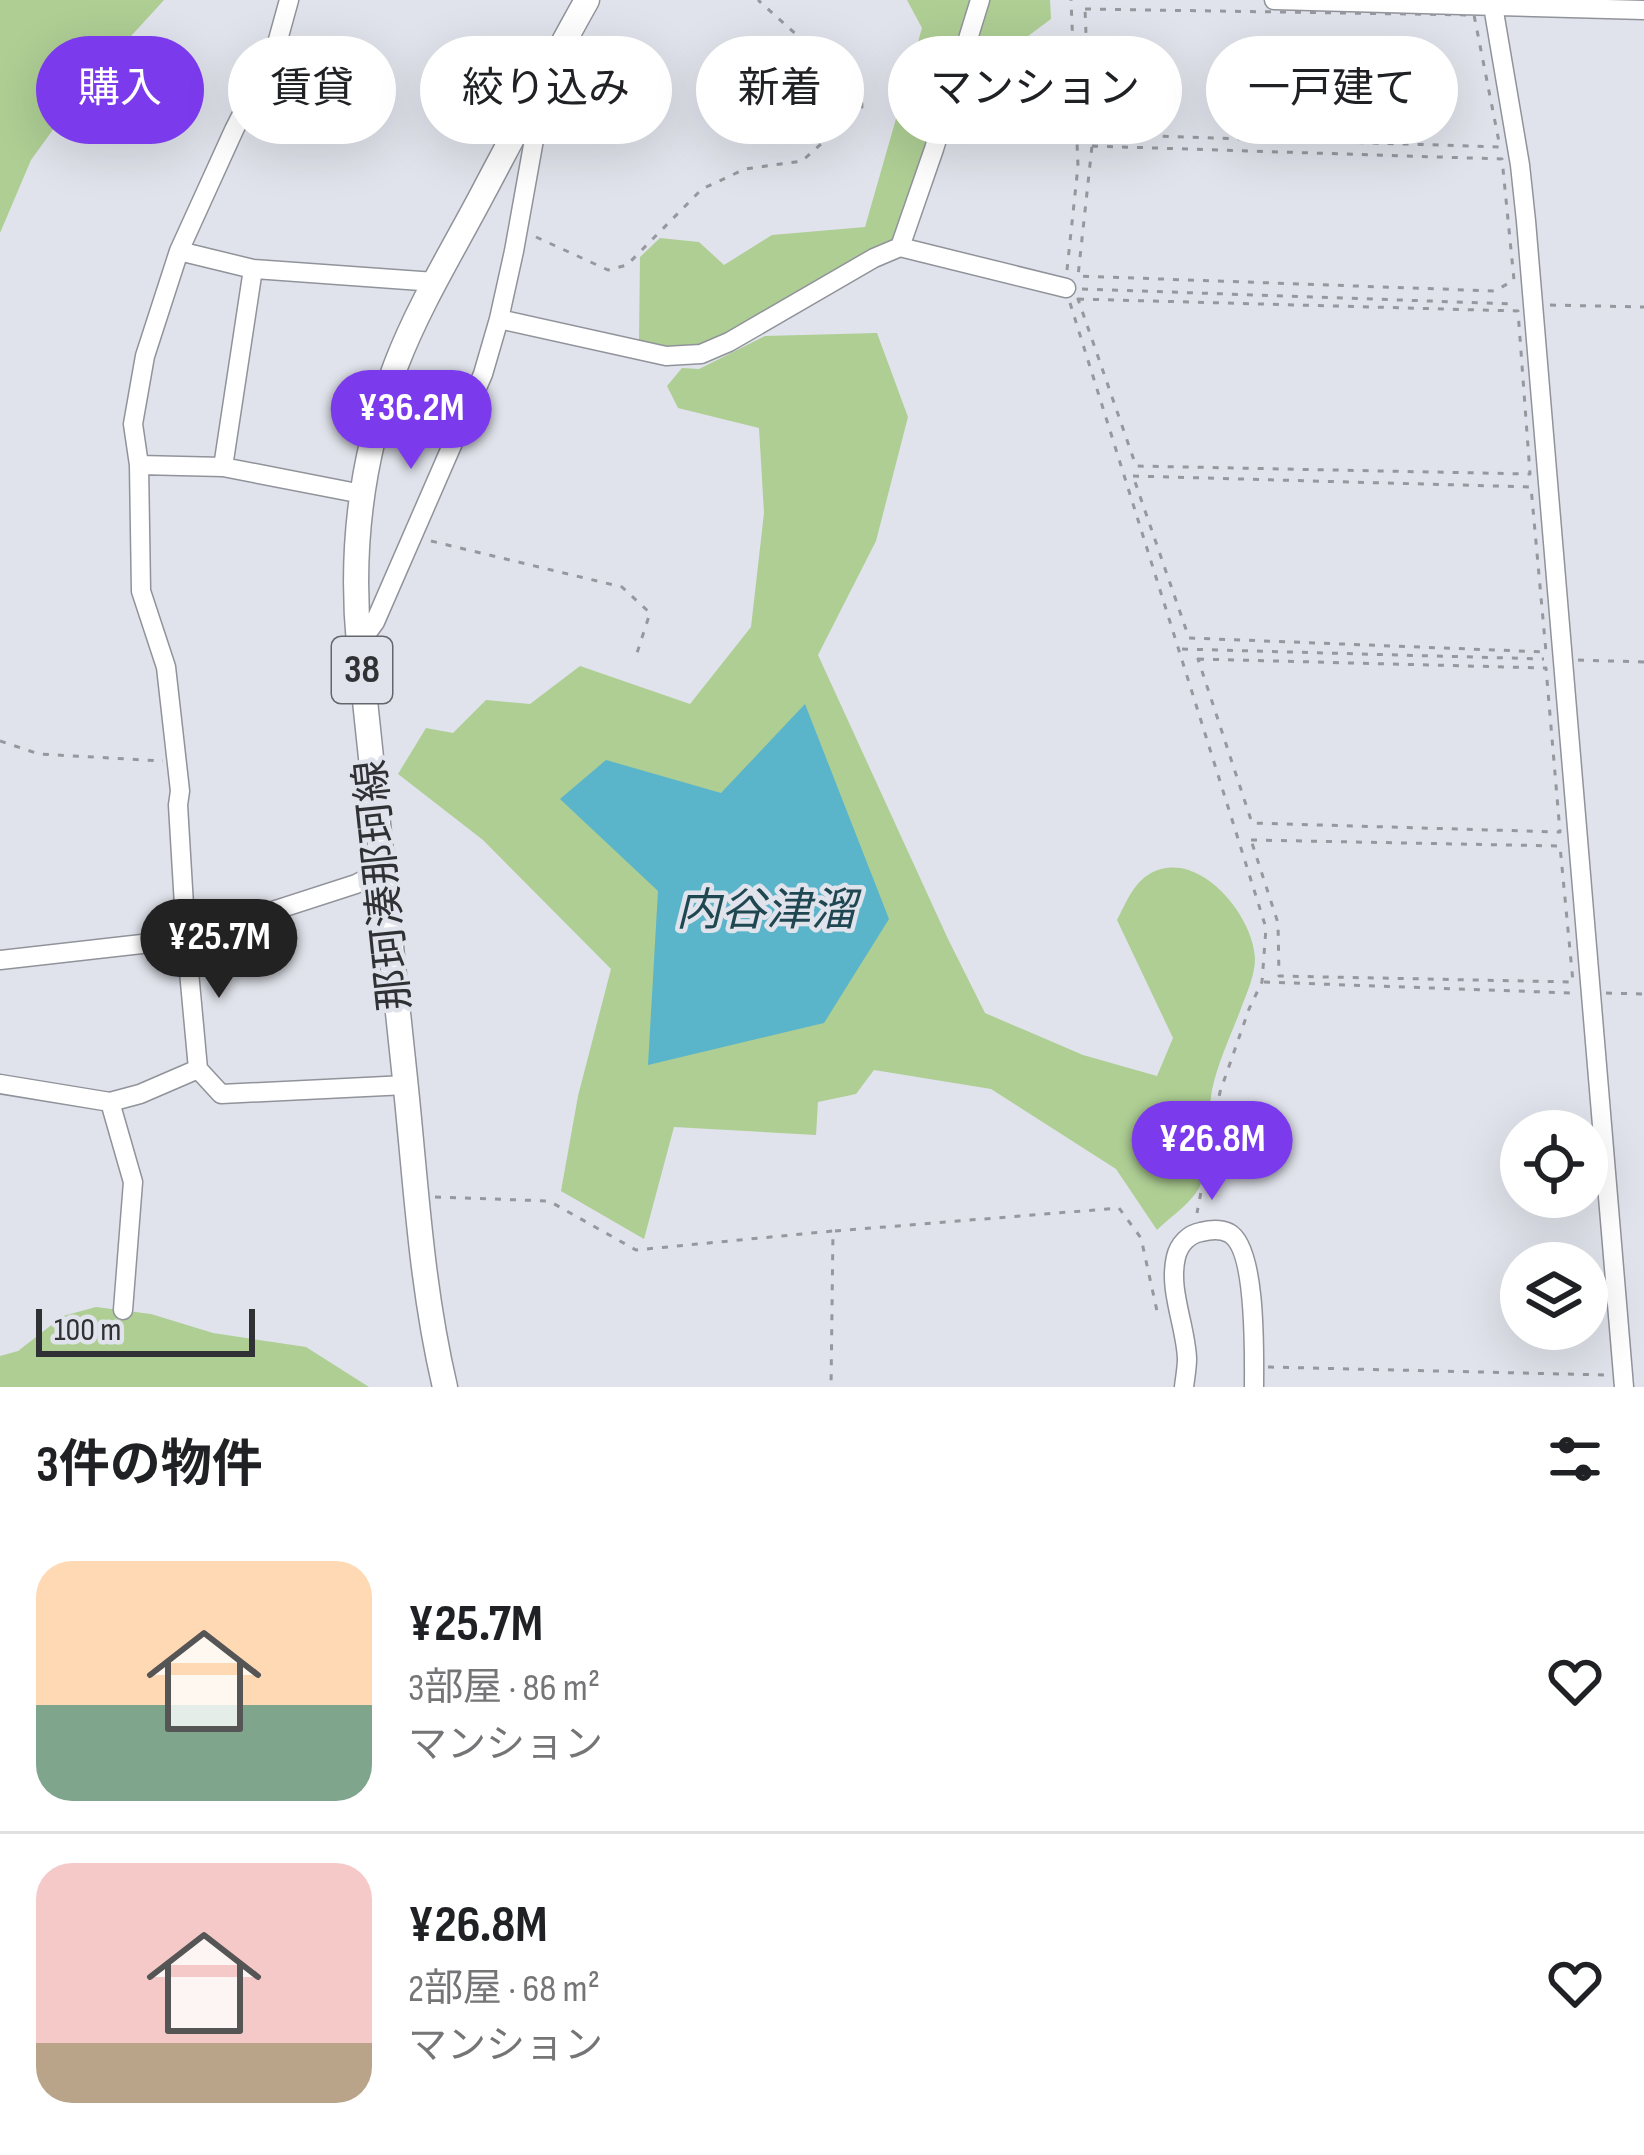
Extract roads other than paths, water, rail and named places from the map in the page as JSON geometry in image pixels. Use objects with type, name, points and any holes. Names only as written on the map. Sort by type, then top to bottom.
[{"type":"main road","name":"那珂湊那珂線","points":[[567,36],[587,0]]},
{"type":"main road","name":"那珂湊那珂線","points":[[445,1387],[431,1322],[415,1196],[355,594],[362,494],[384,399],[435,282],[508,144]]},
{"type":"street","points":[[289,0],[276,47],[178,251],[146,356],[133,424],[139,465],[141,591],[166,667],[198,1069],[221,1094],[406,1085]]},
{"type":"street","points":[[900,247],[980,0]]},
{"type":"street","points":[[1274,0],[1644,10]]},
{"type":"street","points":[[1492,3],[1520,165],[1554,656],[1590,993],[1623,1381]]},
{"type":"street","points":[[359,644],[375,622],[483,374],[499,319],[533,144]]},
{"type":"street","points":[[499,319],[666,356],[701,354],[900,247],[1066,288]]},
{"type":"street","points":[[178,251],[253,269],[435,282]]},
{"type":"street","points":[[223,467],[253,269]]},
{"type":"street","points":[[139,465],[223,467],[362,494]]},
{"type":"street","points":[[0,959],[186,939],[356,884],[383,870]]},
{"type":"street","points":[[0,1084],[110,1102],[198,1069]]},
{"type":"street","points":[[110,1102],[133,1182],[123,1310]]},
{"type":"street","points":[[1184,1387],[1187,1359],[1174,1279],[1176,1257],[1194,1233],[1214,1230],[1228,1233],[1244,1256],[1254,1377]]},
{"type":"water","name":"内谷津溜","points":[[805,704],[889,919],[824,1023],[648,1065],[658,891],[560,799],[606,760],[721,793]]}]
